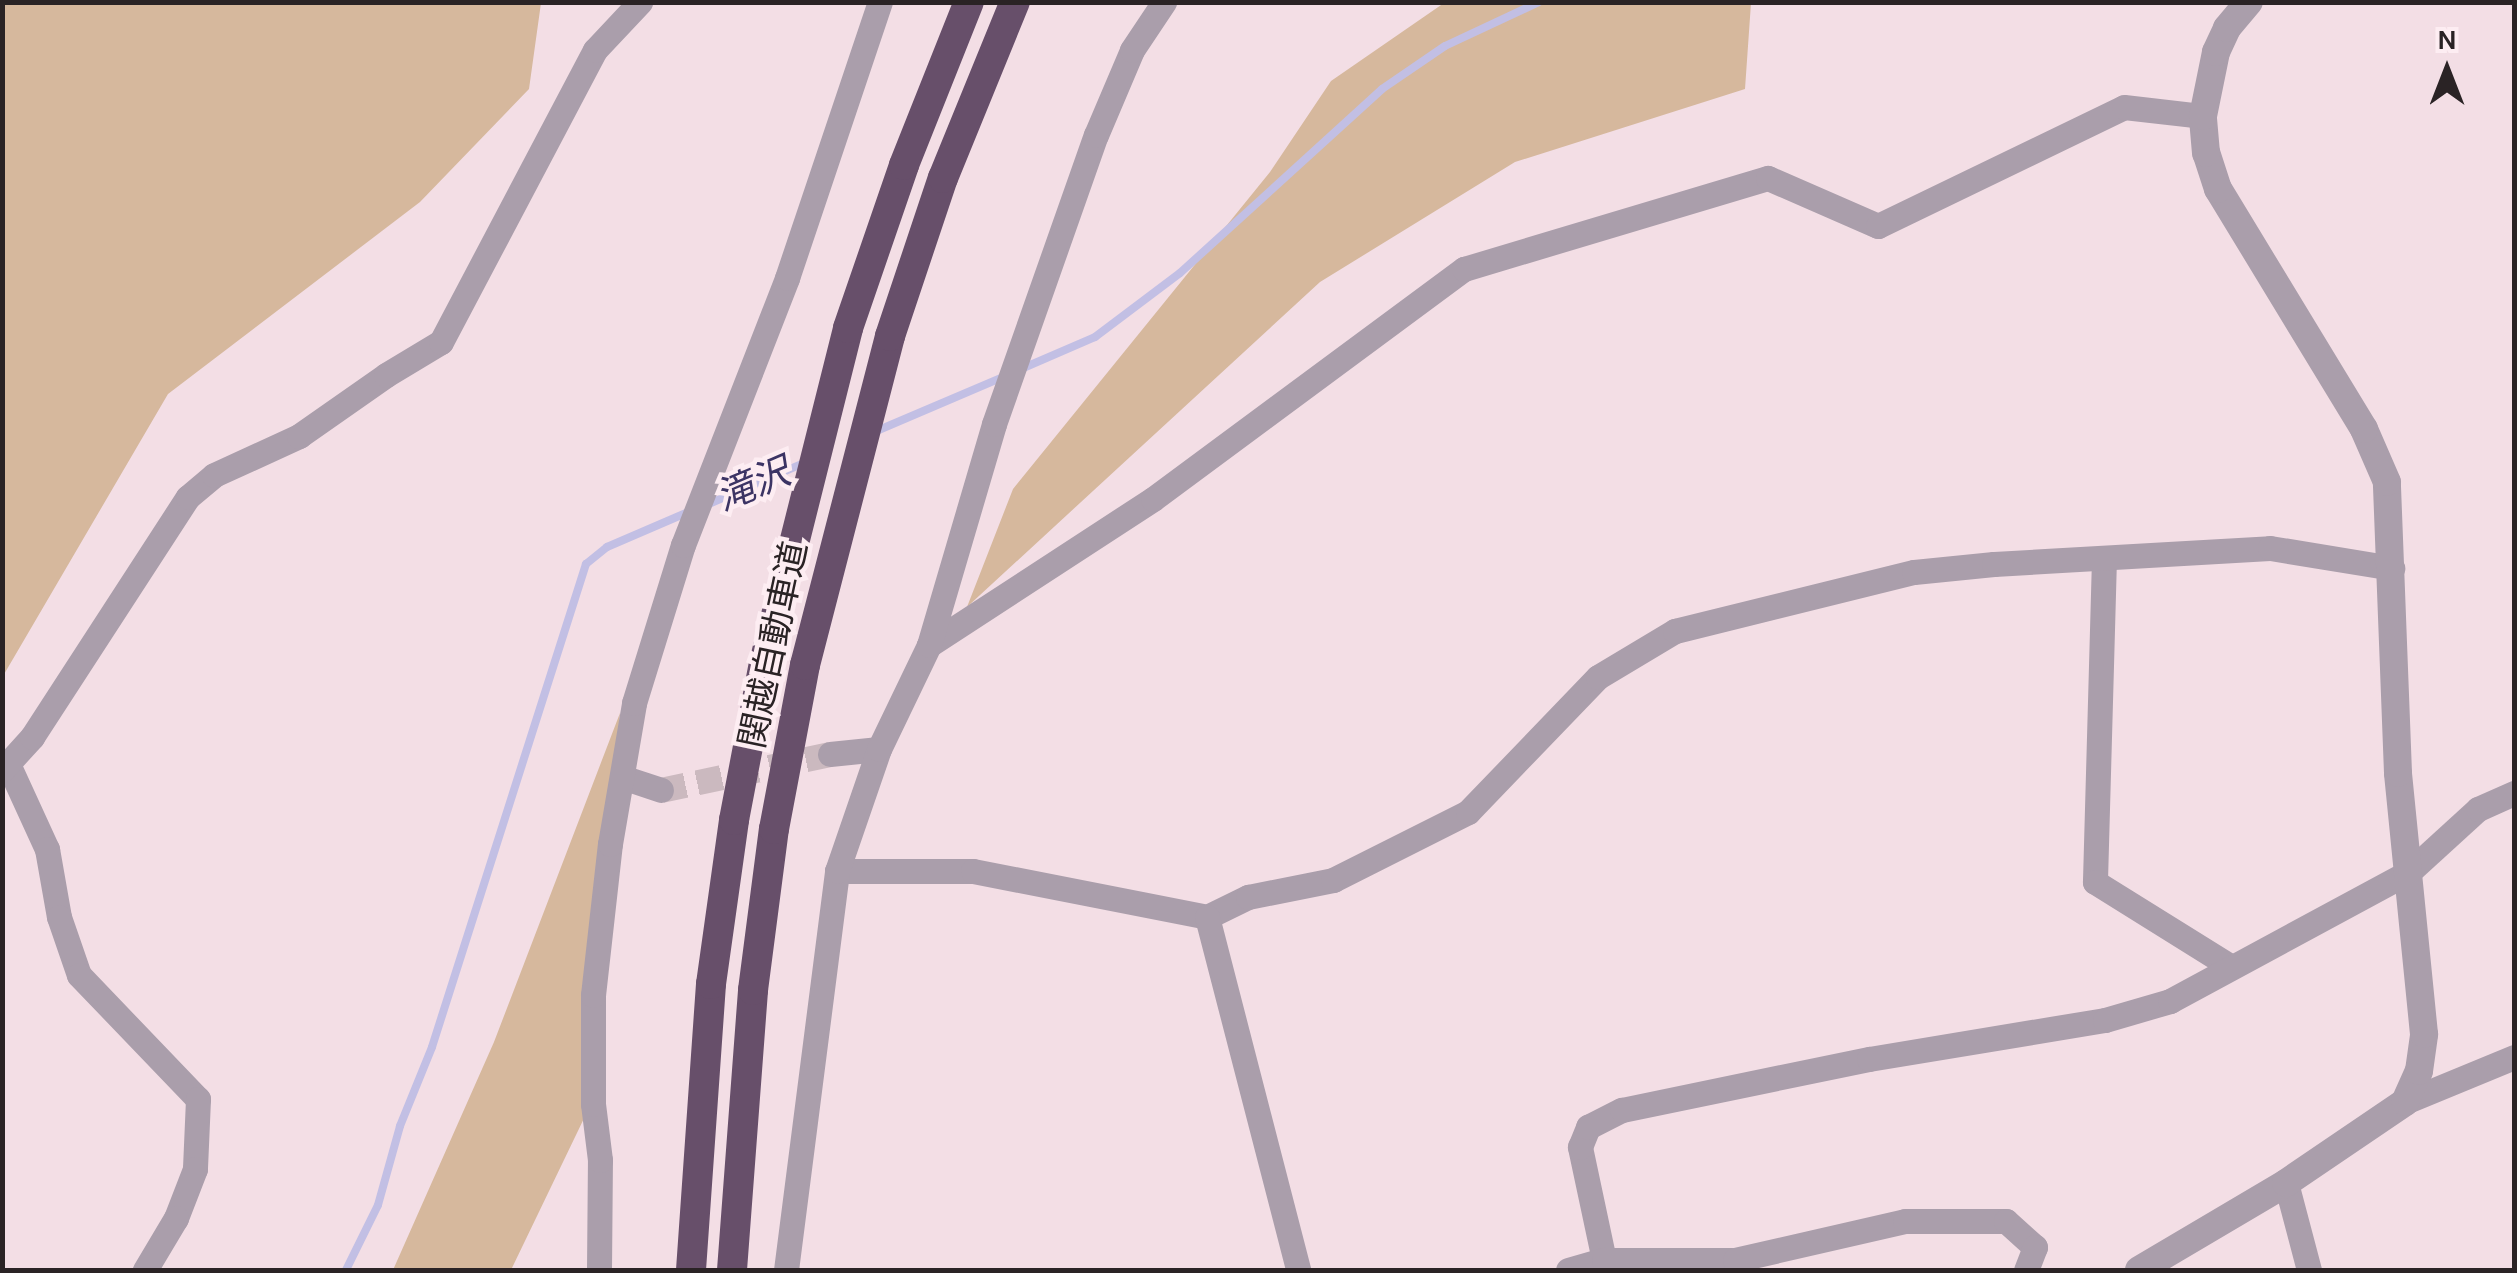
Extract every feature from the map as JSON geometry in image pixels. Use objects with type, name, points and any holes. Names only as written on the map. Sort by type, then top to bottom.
[{"type":"highway","name":"関越自動車道","points":[[690,1270],[711,984],[734,820],[764,663],[848,328],[904,165],[970,2]]},
{"type":"highway","name":"関越自動車道","points":[[732,1270],[753,990],[774,829],[805,664],[890,336],[943,178],[1015,2]]},
{"type":"street","points":[[145,1270],[176,1218],[195,1169],[198,1099],[78,975],[59,917],[47,848],[5,767],[32,737],[188,497],[214,475],[300,436],[386,374],[441,342],[594,50],[640,2]]},
{"type":"street","points":[[599,1270],[600,1160],[593,1104],[593,995],[634,704],[683,545],[787,278],[880,2]]},
{"type":"street","points":[[786,1270],[837,871],[879,749],[929,645],[994,424],[1096,135],[1132,50],[1164,2]]},
{"type":"street","points":[[2249,2],[2227,28],[2216,52],[2203,116],[2206,154],[2218,189],[2376,456],[2387,482],[2398,773],[2424,1034],[2418,1071],[2405,1102]]},
{"type":"street","points":[[929,645],[1153,499],[1464,268],[1768,178],[1878,226],[2124,107],[2203,116]]},
{"type":"street","points":[[837,871],[973,871],[1207,917],[1248,897],[1334,880],[1468,812],[1598,677],[1675,630],[1914,572],[2270,548],[2392,568]]},
{"type":"street","points":[[2104,558],[2095,882],[2230,966]]},
{"type":"street","points":[[830,754],[879,749]]},
{"type":"street","points":[[622,777],[661,790]]},
{"type":"street","points":[[1604,1260],[1580,1147],[1588,1127],[1622,1110],[1869,1059],[2105,1020],[2170,1001],[2410,870],[2478,808],[2514,794]]},
{"type":"street","points":[[1207,917],[1298,1270]]},
{"type":"street","points":[[2139,1270],[2286,1183],[2405,1102],[2514,1057]]},
{"type":"street","points":[[2286,1183],[2309,1270]]},
{"type":"street","points":[[1568,1270],[1604,1260],[1735,1260],[1906,1220],[2006,1220],[2035,1247],[2026,1270]]},
{"type":"shaded area","points":[[3,2],[541,3],[529,89],[420,202],[168,394],[3,676]]},
{"type":"shaded area","points":[[1444,3],[1751,3],[1745,89],[1515,162],[1320,282],[967,607],[1013,489],[1270,172],[1331,81]]},
{"type":"shaded area","points":[[620,713],[589,1108],[511,1270],[393,1270],[494,1042]]},
{"type":"waterway","name":"滝沢","points":[[1021,369],[1095,337],[1180,273],[1382,89],[1445,46],[1539,2]]},
{"type":"waterway","name":"滝沢","points":[[874,432],[1003,377]]},
{"type":"waterway","name":"滝沢","points":[[704,506],[806,462]]},
{"type":"waterway","name":"滝沢","points":[[346,1270],[378,1205],[400,1126],[432,1047],[586,564],[607,547],[686,513]]},
{"type":"tunnel","points":[[661,790],[830,754]]}]
